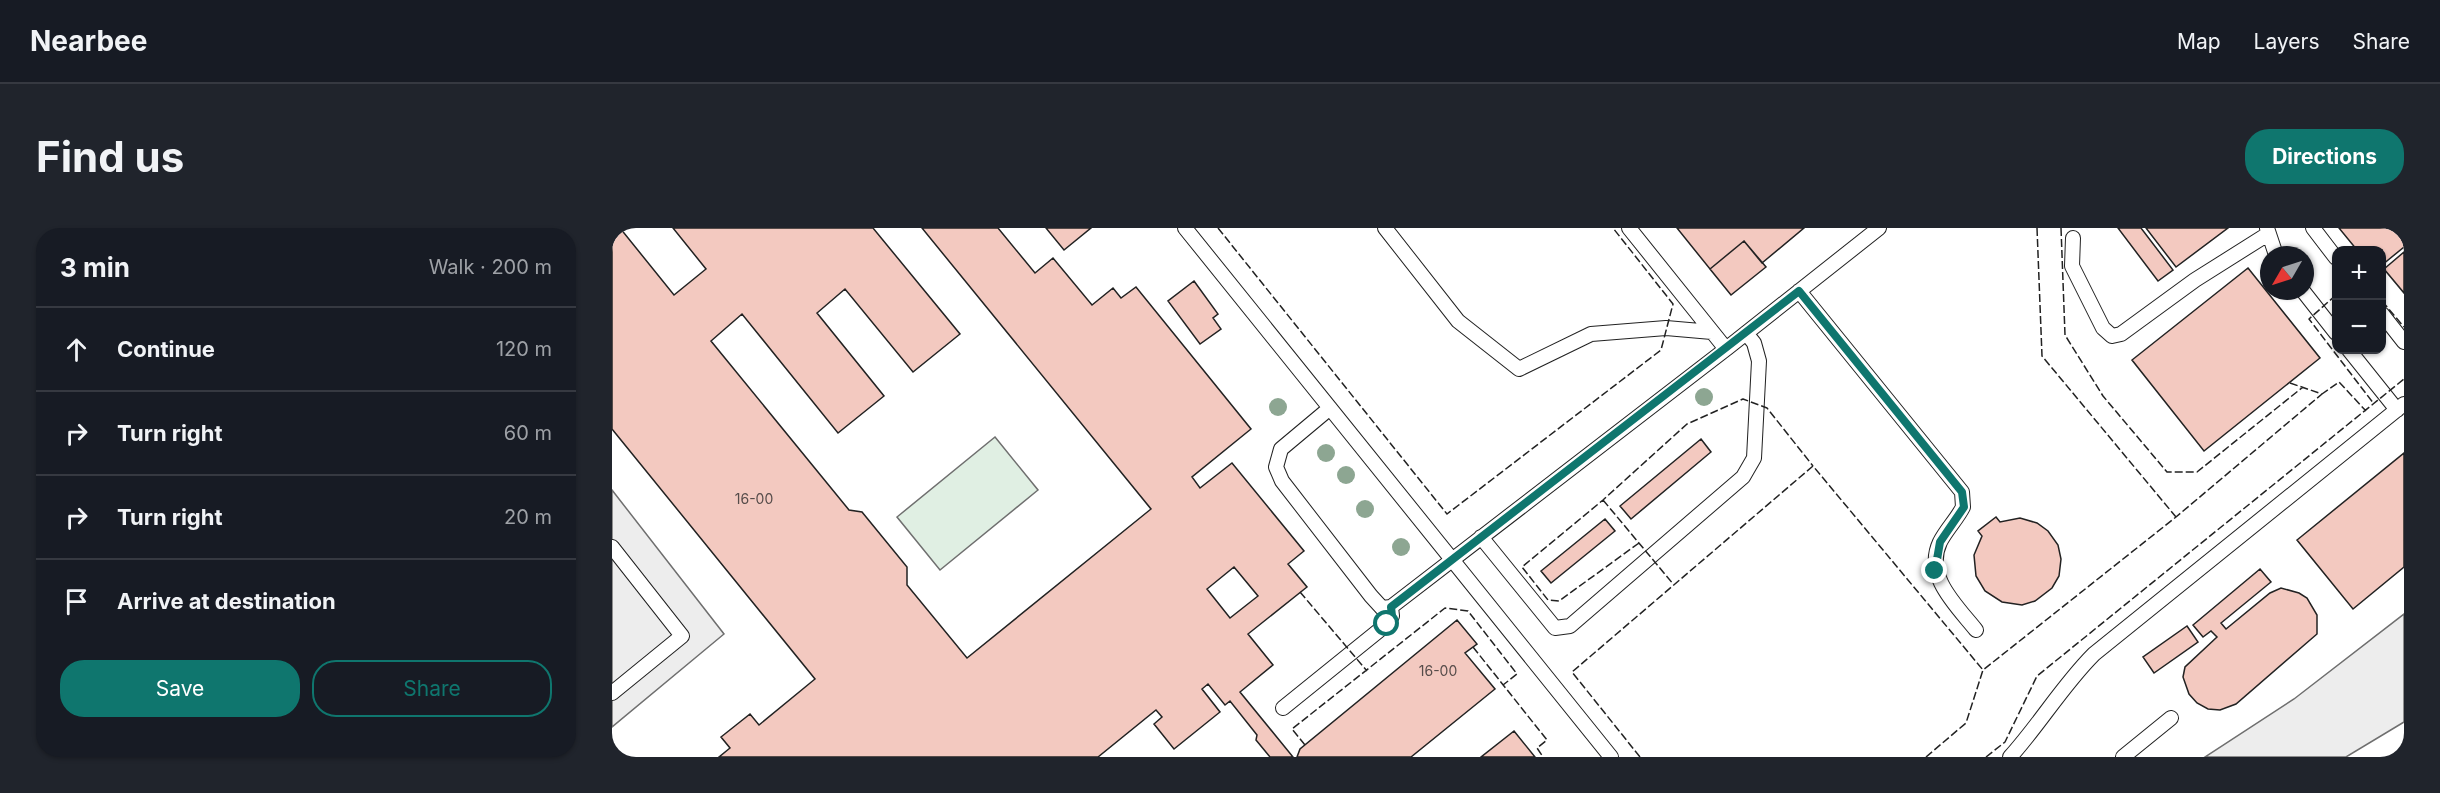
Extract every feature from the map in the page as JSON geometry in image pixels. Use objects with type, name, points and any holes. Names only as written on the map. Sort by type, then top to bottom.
[{"type":"lane","points":[[1185,228],[1611,757]]},
{"type":"lane","points":[[1385,228],[1458,321],[1519,369],[1591,334],[1666,328],[1712,332]]},
{"type":"lane","points":[[1629,228],[1726,349]]},
{"type":"lane","points":[[1330,408],[1281,449],[1276,467],[1282,481],[1371,596],[1382,608],[1391,607],[1879,228]]},
{"type":"lane","points":[[2313,228],[2332,252]]},
{"type":"lane","points":[[2073,238],[2072,266],[2103,328],[2112,336],[2121,334],[2268,231],[2273,246]]},
{"type":"lane","points":[[1799,291],[1962,492],[1964,507],[1940,542],[1935,571],[1942,588],[1976,630]]},
{"type":"lane","points":[[2310,300],[2332,327]]},
{"type":"lane","points":[[2386,319],[2404,342]]},
{"type":"lane","points":[[1481,537],[1555,628],[1570,626],[1743,477],[1754,458],[1759,361],[1754,343],[1746,333]]},
{"type":"lane","points":[[2010,757],[2035,729],[2070,679],[2094,654],[2401,407],[2353,354]]},
{"type":"lane","points":[[612,547],[682,636],[612,693]]},
{"type":"lane","points":[[1283,708],[1387,624],[1392,616],[1391,607]]},
{"type":"lane","points":[[2123,757],[2171,718]]},
{"type":"green space","points":[[995,437],[1038,490],[940,570],[897,517]]},
{"type":"shaded area","points":[[612,490],[724,634],[612,727]]},
{"type":"shaded area","points":[[2404,614],[2404,722],[2346,757],[2205,757],[2294,699]]},
{"type":"building","points":[[612,228],[620,228],[674,295],[706,269],[673,228],[873,228],[960,334],[913,372],[845,289],[817,313],[884,396],[838,433],[742,314],[711,341],[849,510],[862,512],[907,567],[907,585],[967,658],[1151,509],[922,228],[998,228],[1035,273],[1053,258],[1092,305],[1113,288],[1121,298],[1136,287],[1251,429],[1192,477],[1200,488],[1232,463],[1304,551],[1288,564],[1307,587],[1248,634],[1273,665],[1240,692],[1293,757],[1270,757],[1256,740],[1257,735],[1230,701],[1225,705],[1208,684],[1202,689],[1220,712],[1174,749],[1154,724],[1162,717],[1156,710],[1098,757],[719,757],[730,748],[721,737],[750,714],[759,725],[815,679],[612,429]],"holes":[[[1234,567],[1258,596],[1230,618],[1207,589]]]},
{"type":"building","points":[[1046,228],[1091,228],[1064,250]]},
{"type":"building","points":[[1677,228],[1804,228],[1762,263],[1744,241],[1710,269]]},
{"type":"building","points":[[2118,228],[2141,228],[2173,270],[2158,281]]},
{"type":"building","points":[[2146,228],[2228,228],[2176,267]]},
{"type":"building","points":[[2339,228],[2404,228],[2404,247],[2386,262],[2386,246],[2354,246]]},
{"type":"building","points":[[1744,241],[1766,267],[1731,295],[1710,269]]},
{"type":"building","points":[[2404,252],[2404,293],[2386,271],[2386,267]]},
{"type":"building","points":[[2248,268],[2260,283],[2260,300],[2274,300],[2320,358],[2204,451],[2132,360]]},
{"type":"building","points":[[1194,281],[1218,314],[1213,318],[1221,329],[1200,344],[1168,301]]},
{"type":"building","points":[[1701,439],[1711,452],[1631,519],[1620,506]]},
{"type":"building","points":[[2404,453],[2404,567],[2353,609],[2297,540]]},
{"type":"building","points":[[1996,517],[2000,522],[2020,518],[2037,523],[2048,531],[2058,545],[2061,559],[2059,576],[2052,588],[2035,601],[2022,605],[2002,602],[1985,591],[1976,576],[1974,555],[1982,536],[1978,531]]},
{"type":"building","points":[[1605,519],[1615,531],[1551,583],[1541,571]]},
{"type":"building","points":[[2260,569],[2271,582],[2221,623],[2226,629],[2270,593],[2281,588],[2307,598],[2317,615],[2317,634],[2236,704],[2220,710],[2208,709],[2197,703],[2189,694],[2183,677],[2185,667],[2217,637],[2211,631],[2203,637],[2193,625]]},
{"type":"building","points":[[1457,620],[1477,644],[1465,653],[1495,689],[1411,757],[1297,757],[1300,749]]},
{"type":"building","points":[[2187,626],[2198,642],[2154,673],[2143,657]]},
{"type":"building","points":[[1514,731],[1535,757],[1481,757]]},
{"type":"fence","points":[[1218,228],[1447,514],[1661,350],[1673,304],[1613,228]]},
{"type":"fence","points":[[2037,228],[2042,356],[2176,517]]},
{"type":"fence","points":[[2061,228],[2065,335],[2103,396],[2167,472],[2197,472],[2303,387]]},
{"type":"fence","points":[[2332,299],[2309,319],[2374,404]]},
{"type":"fence","points":[[2386,306],[2404,327]]},
{"type":"fence","points":[[1986,757],[2005,742],[2037,676],[2404,379]]},
{"type":"fence","points":[[2290,383],[2322,394],[2339,382],[2366,411]]},
{"type":"fence","points":[[1926,757],[1966,723],[1983,670],[2176,517],[2322,394]]},
{"type":"fence","points":[[1639,543],[1559,601],[1548,600],[1522,567],[1603,500],[1687,424],[1743,399],[1767,408],[1813,466]]},
{"type":"fence","points":[[1640,757],[1572,672],[1813,466],[1983,670]]},
{"type":"fence","points":[[1603,500],[1674,585]]},
{"type":"fence","points":[[1300,592],[1367,671]]},
{"type":"fence","points":[[1305,745],[1292,729],[1445,608],[1468,611],[1517,674],[1503,685]]},
{"type":"fence","points":[[1473,647],[1547,740],[1537,748],[1543,757]]},
{"type":"route","points":[[1387,624],[1392,616],[1391,607],[1799,291],[1962,492],[1964,507],[1940,542],[1935,571]]}]
